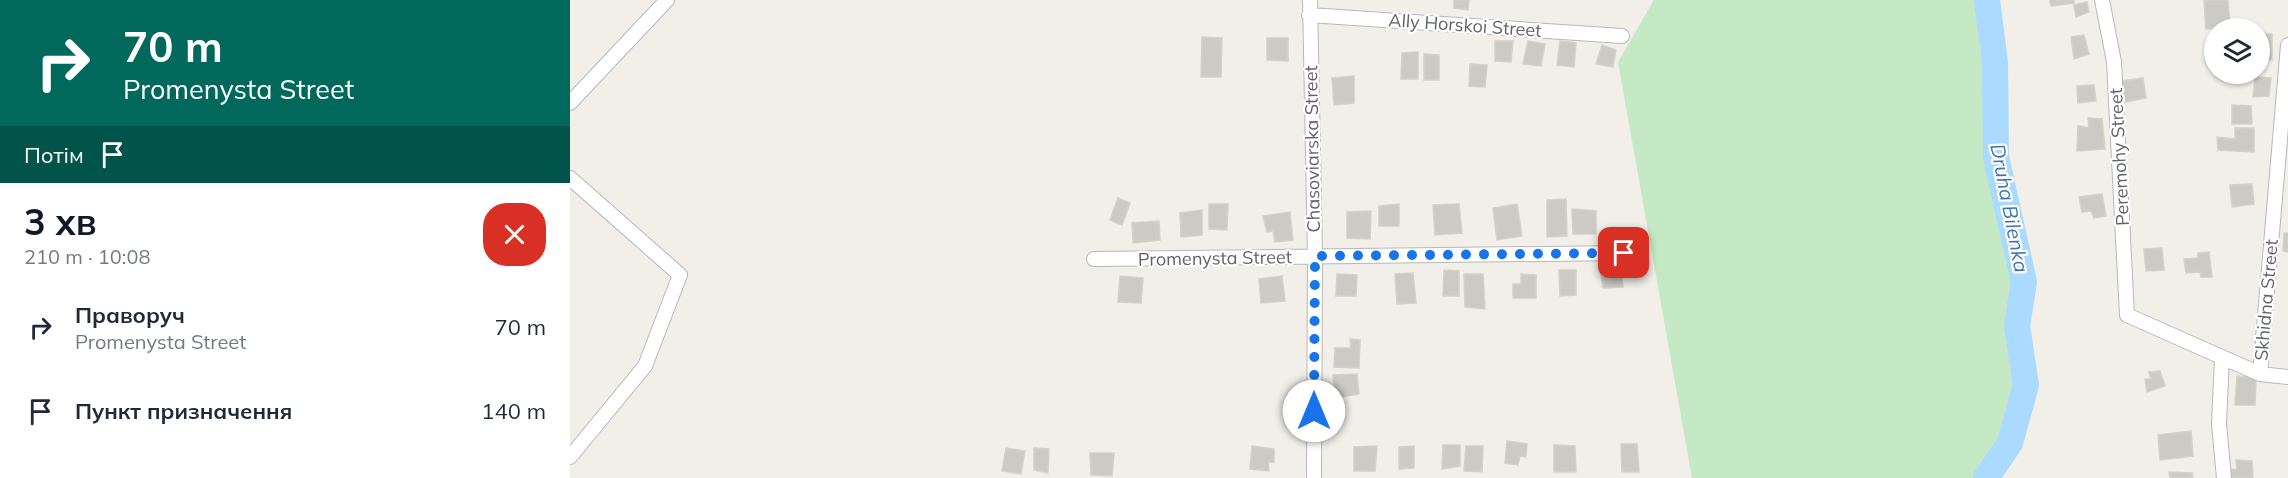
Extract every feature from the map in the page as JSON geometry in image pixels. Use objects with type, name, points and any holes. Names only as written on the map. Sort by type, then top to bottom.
[{"type":"street","points":[[570,103],[667,0]]},
{"type":"street","name":"Chasoviarska Street","points":[[1310,0],[1315,256],[1314,478]]},
{"type":"street","name":"Peremohy Street","points":[[2102,0],[2114,62],[2127,315],[2222,357]]},
{"type":"street","name":"Ally Horskoi Street","points":[[1309,15],[1622,36]]},
{"type":"street","name":"Skhidna Street","points":[[2260,374],[2288,45]]},
{"type":"street","points":[[570,178],[680,275],[645,366],[570,457]]},
{"type":"street","name":"Promenysta Street","points":[[1094,259],[1624,253]]},
{"type":"street","points":[[2224,478],[2219,424],[2222,357],[2260,374],[2288,377]]},
{"type":"green space","points":[[1654,0],[1987,0],[1995,62],[1996,157],[2024,282],[2017,326],[2026,385],[2010,443],[1986,478],[1692,478],[1618,62]]},
{"type":"building","points":[[1454,0],[1469,0],[1468,10],[1454,8]]},
{"type":"building","points":[[2050,0],[2074,0],[2074,3],[2051,6]]},
{"type":"building","points":[[2204,0],[2228,0],[2229,18],[2205,18]]},
{"type":"building","points":[[2087,2],[2089,12],[2076,17],[2074,5]]},
{"type":"building","points":[[2270,34],[2272,34],[2272,60],[2270,60]]},
{"type":"building","points":[[2084,35],[2089,54],[2074,59],[2071,37]]},
{"type":"building","points":[[1202,37],[1222,38],[1221,77],[1201,77]]},
{"type":"building","points":[[1267,38],[1288,38],[1288,61],[1267,60]]},
{"type":"building","points":[[1495,41],[1513,41],[1511,62],[1495,61]]},
{"type":"building","points":[[1528,41],[1545,44],[1541,66],[1523,64]]},
{"type":"building","points":[[1560,41],[1576,43],[1574,67],[1557,65]]},
{"type":"building","points":[[1602,45],[1616,50],[1613,67],[1596,64]]},
{"type":"building","points":[[1418,52],[1418,79],[1401,79],[1402,53]]},
{"type":"building","points":[[1424,54],[1439,55],[1439,80],[1424,80]]},
{"type":"building","points":[[1470,64],[1487,65],[1485,87],[1469,86]]},
{"type":"building","points":[[1354,76],[1354,103],[1334,105],[1332,78]]},
{"type":"building","points":[[2143,78],[2146,98],[2125,102],[2122,81]]},
{"type":"building","points":[[2271,78],[2269,96],[2253,97],[2254,84],[2270,84]]},
{"type":"building","points":[[2094,85],[2096,101],[2078,103],[2077,86]]},
{"type":"building","points":[[2232,105],[2251,106],[2252,124],[2232,124]]},
{"type":"building","points":[[2088,118],[2102,119],[2105,149],[2077,151],[2078,126],[2089,128]]},
{"type":"building","points":[[2235,128],[2254,128],[2254,152],[2218,150],[2217,137],[2235,139]]},
{"type":"building","points":[[2252,184],[2254,204],[2232,207],[2230,185]]},
{"type":"building","points":[[2102,194],[2106,216],[2094,218],[2091,211],[2082,212],[2079,197]]},
{"type":"building","points":[[1118,198],[1130,203],[1122,225],[1110,220]]},
{"type":"building","points":[[1566,199],[1567,236],[1547,237],[1547,200]]},
{"type":"building","points":[[1209,204],[1228,204],[1227,230],[1209,229]]},
{"type":"building","points":[[1399,204],[1399,226],[1379,226],[1379,206]]},
{"type":"building","points":[[1459,204],[1462,233],[1435,235],[1433,205]]},
{"type":"building","points":[[1517,204],[1522,236],[1497,240],[1493,208]]},
{"type":"building","points":[[1572,209],[1596,211],[1596,234],[1573,234]]},
{"type":"building","points":[[1202,210],[1202,235],[1181,237],[1180,213]]},
{"type":"building","points":[[1371,211],[1370,239],[1347,238],[1347,212]]},
{"type":"building","points":[[1290,212],[1293,240],[1275,242],[1273,231],[1267,232],[1263,216]]},
{"type":"building","points":[[1159,221],[1160,240],[1133,243],[1132,223]]},
{"type":"building","points":[[2284,233],[2288,233],[2288,252],[2283,251]]},
{"type":"building","points":[[2162,248],[2164,270],[2146,271],[2144,249]]},
{"type":"building","points":[[2209,252],[2212,277],[2201,277],[2200,272],[2186,273],[2184,259],[2198,258],[2198,253]]},
{"type":"building","points":[[1621,268],[1623,287],[1603,288],[1600,269]]},
{"type":"building","points":[[1444,270],[1459,271],[1459,296],[1443,296]]},
{"type":"building","points":[[1559,270],[1576,270],[1576,295],[1560,296]]},
{"type":"building","points":[[1413,273],[1416,303],[1397,304],[1395,274]]},
{"type":"building","points":[[1337,274],[1357,275],[1356,296],[1336,296]]},
{"type":"building","points":[[1464,274],[1483,274],[1485,309],[1465,307]]},
{"type":"building","points":[[1521,274],[1536,275],[1536,298],[1513,298],[1513,284],[1521,284]]},
{"type":"building","points":[[1120,276],[1143,278],[1141,303],[1118,302]]},
{"type":"building","points":[[1282,276],[1285,301],[1261,303],[1259,279]]},
{"type":"building","points":[[1350,339],[1360,340],[1359,368],[1334,367],[1335,348],[1351,348]]},
{"type":"building","points":[[2160,371],[2165,386],[2147,392],[2145,379],[2151,379],[2149,372]]},
{"type":"building","points":[[1357,374],[1359,394],[1335,398],[1333,375]]},
{"type":"building","points":[[2237,376],[2256,378],[2255,405],[2235,405]]},
{"type":"building","points":[[2191,431],[2193,456],[2160,460],[2158,435]]},
{"type":"building","points":[[1507,441],[1527,444],[1526,457],[1520,456],[1518,465],[1505,463]]},
{"type":"building","points":[[1621,444],[1637,444],[1639,472],[1622,472]]},
{"type":"building","points":[[1443,445],[1460,445],[1460,466],[1442,469]]},
{"type":"building","points":[[1554,445],[1575,446],[1576,472],[1554,472]]},
{"type":"building","points":[[1252,446],[1274,449],[1274,462],[1268,462],[1269,471],[1250,469]]},
{"type":"building","points":[[1377,446],[1375,471],[1354,471],[1354,447]]},
{"type":"building","points":[[1414,446],[1414,468],[1399,469],[1399,447]]},
{"type":"building","points":[[1466,446],[1483,446],[1482,472],[1464,471]]},
{"type":"building","points":[[1006,448],[1025,451],[1021,474],[1002,471]]},
{"type":"building","points":[[1034,448],[1049,449],[1048,473],[1034,470]]},
{"type":"building","points":[[1090,453],[1114,453],[1112,476],[1091,475]]},
{"type":"building","points":[[2236,460],[2252,461],[2253,478],[2230,478],[2229,470],[2237,469]]},
{"type":"building","points":[[2169,472],[2192,473],[2193,478],[2170,478]]},
{"type":"waterway","name":"Druha Bilenka","points":[[1986,478],[2010,443],[2026,385],[2017,326],[2024,282],[1996,157],[1995,62],[1987,0]]},
{"type":"route","points":[[1314,411],[1315,256],[1624,253]]}]
